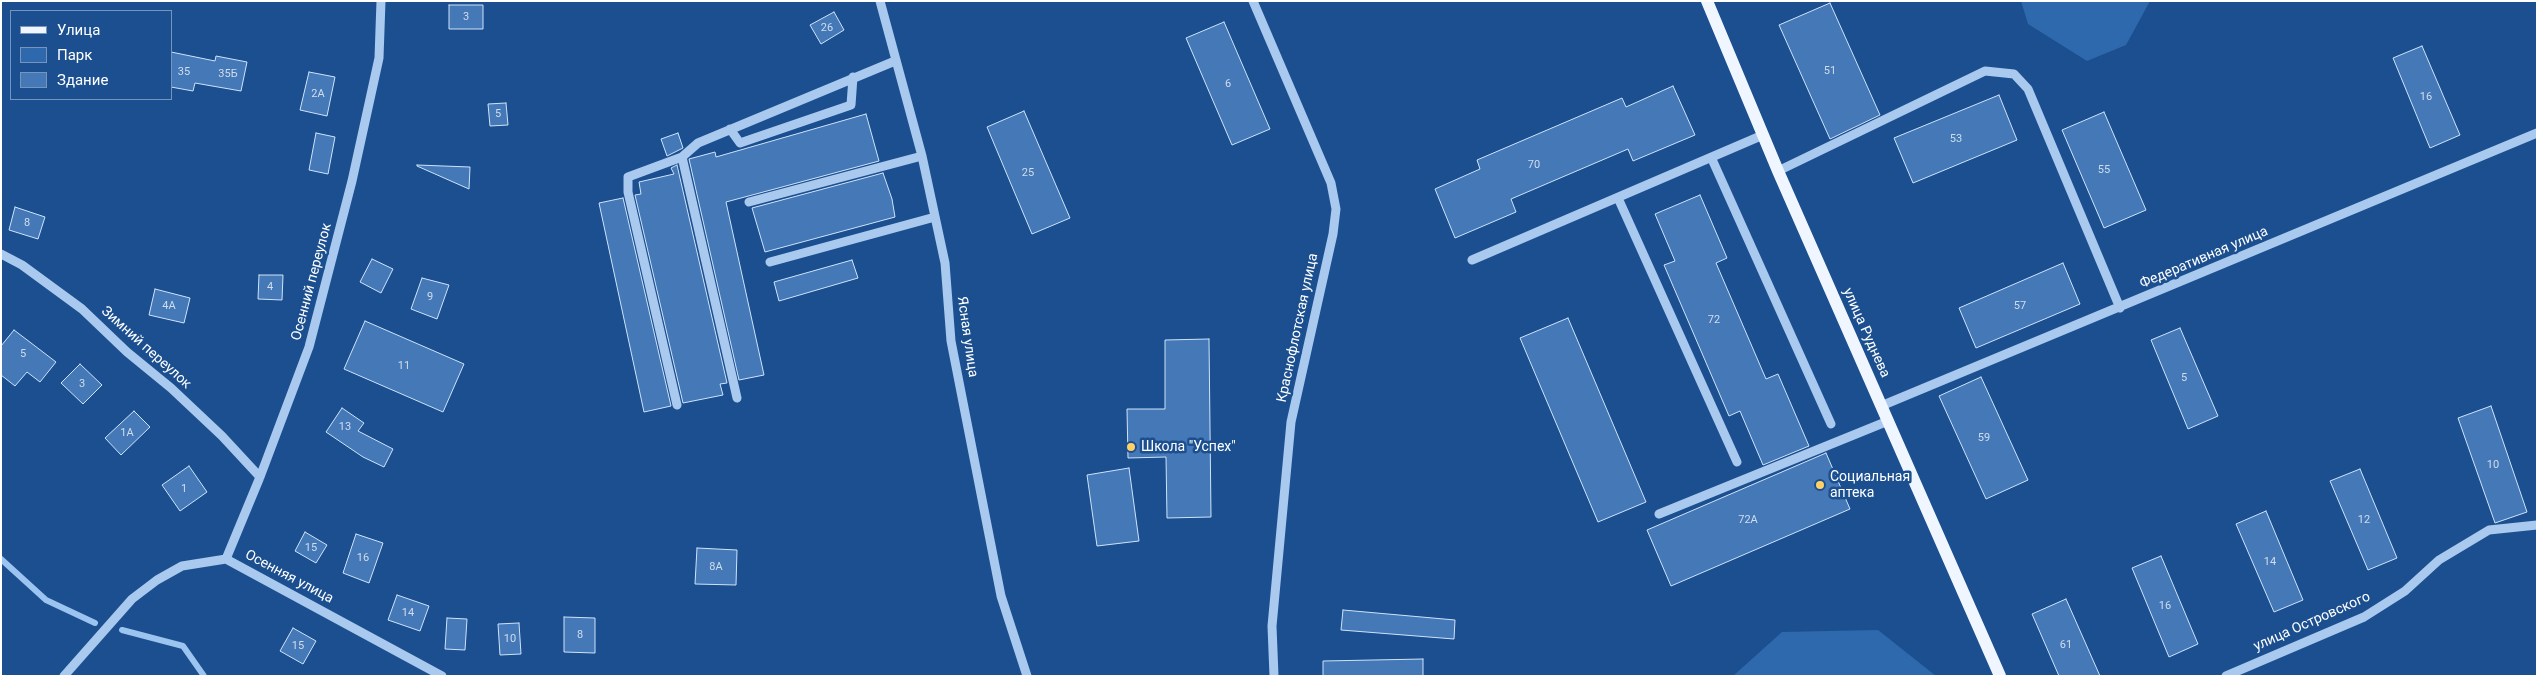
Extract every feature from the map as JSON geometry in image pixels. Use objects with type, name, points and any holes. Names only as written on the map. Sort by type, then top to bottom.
[{"type":"main road","name":"улица Руднева","points":[[1707,1],[1778,170],[2000,676]]},
{"type":"street","name":"Осенний переулок","points":[[226,559],[260,477],[309,347],[352,181],[379,58],[382,1]]},
{"type":"street","name":"Ясная улица","points":[[880,1],[922,156],[945,263],[951,341],[999,586],[1028,676]]},
{"type":"street","name":"Краснофлотская улица","points":[[1254,1],[1331,183],[1336,210],[1333,234],[1291,422],[1272,626],[1274,676]]},
{"type":"street","points":[[678,405],[627,181],[628,177],[682,157],[698,143],[895,61]]},
{"type":"street","points":[[1778,170],[1985,71],[2014,74],[2028,89],[2120,308]]},
{"type":"street","points":[[730,130],[740,143],[851,104],[853,77]]},
{"type":"street","name":"Федеративная улица","points":[[1881,406],[2537,133]]},
{"type":"street","points":[[1472,260],[1763,135]]},
{"type":"street","points":[[749,202],[922,156]]},
{"type":"street","points":[[682,157],[737,398]]},
{"type":"street","points":[[1712,157],[1831,424]]},
{"type":"street","points":[[1618,198],[1737,462]]},
{"type":"street","points":[[770,262],[935,217]]},
{"type":"street","name":"Зимний переулок","points":[[1,254],[22,265],[82,309],[127,352],[171,388],[222,436],[260,477]]},
{"type":"street","points":[[1659,514],[1888,421]]},
{"type":"street","name":"улица Островского","points":[[2226,676],[2364,617],[2405,592],[2439,560],[2489,530],[2537,525]]},
{"type":"street","name":"Осенняя улица","points":[[64,676],[132,599],[157,580],[182,566],[226,559],[442,676]]},
{"type":"green space","points":[[2021,1],[2150,1],[2126,45],[2087,61],[2028,24]]},
{"type":"green space","points":[[1878,630],[1936,676],[1733,676],[1782,632]]},
{"type":"building","points":[[1830,3],[1880,115],[1830,139],[1779,25]]},
{"type":"building","points":[[449,5],[483,5],[483,29],[449,29]]},
{"type":"building","points":[[834,12],[844,30],[821,44],[810,25]]},
{"type":"building","points":[[1224,22],[1270,129],[1232,145],[1186,38]]},
{"type":"building","points":[[2422,46],[2460,135],[2430,148],[2393,58]]},
{"type":"building","points":[[172,52],[215,61],[216,56],[247,62],[241,91],[195,83],[193,91],[172,87]]},
{"type":"building","points":[[309,72],[335,77],[327,116],[300,110]]},
{"type":"building","points":[[1673,86],[1695,135],[1633,161],[1628,149],[1511,199],[1516,212],[1455,238],[1435,189],[1480,169],[1477,160],[1622,98],[1626,107]]},
{"type":"building","points":[[1999,95],[2017,140],[1913,183],[1894,138]]},
{"type":"building","points":[[506,103],[508,125],[490,126],[488,104]]},
{"type":"building","points":[[1024,111],[1070,218],[1032,234],[987,127]]},
{"type":"building","points":[[2104,112],[2146,210],[2104,228],[2062,130]]},
{"type":"building","points":[[866,114],[879,161],[726,202],[764,375],[739,380],[689,159],[715,152],[716,157]]},
{"type":"building","points":[[316,133],[335,137],[328,174],[309,170]]},
{"type":"building","points":[[678,133],[683,148],[667,156],[661,139]]},
{"type":"building","points":[[677,165],[727,383],[720,384],[723,395],[683,403],[635,195],[641,194],[639,182],[674,174],[671,168]]},
{"type":"building","points":[[417,166],[470,167],[469,189]]},
{"type":"building","points":[[883,173],[892,199],[895,217],[765,252],[752,208]]},
{"type":"building","points":[[1700,195],[1727,258],[1716,263],[1766,379],[1778,374],[1809,446],[1763,465],[1740,411],[1729,416],[1664,265],[1675,261],[1655,214]]},
{"type":"building","points":[[623,198],[671,406],[644,412],[599,203]]},
{"type":"building","points":[[15,207],[45,217],[38,239],[9,230]]},
{"type":"building","points":[[372,259],[393,269],[381,293],[360,282]]},
{"type":"building","points":[[852,260],[858,278],[779,301],[774,282]]},
{"type":"building","points":[[2063,263],[2080,304],[1976,348],[1959,308]]},
{"type":"building","points":[[259,275],[283,275],[282,300],[258,299]]},
{"type":"building","points":[[422,278],[449,285],[437,319],[411,309]]},
{"type":"building","points":[[155,289],[190,298],[184,323],[149,315]]},
{"type":"building","points":[[1568,318],[1646,502],[1598,522],[1520,338]]},
{"type":"building","points":[[365,321],[464,364],[443,412],[344,369]]},
{"type":"building","points":[[2180,328],[2218,416],[2188,429],[2151,340]]},
{"type":"building","points":[[14,330],[56,362],[40,382],[27,372],[15,386],[1,375],[1,346]]},
{"type":"building","points":[[1209,339],[1211,517],[1167,518],[1166,457],[1128,458],[1127,409],[1165,409],[1165,340]]},
{"type":"building","points":[[80,364],[102,385],[83,404],[61,383]]},
{"type":"building","points":[[1981,377],[2028,480],[1986,499],[1939,396]]},
{"type":"building","points":[[2491,406],[2527,512],[2495,523],[2458,418]]},
{"type":"building","points":[[342,408],[364,423],[358,431],[393,449],[384,467],[363,457],[326,432]]},
{"type":"building","points":[[134,411],[150,427],[121,455],[105,438]]},
{"type":"building","points":[[1826,453],[1850,509],[1671,586],[1647,530]]},
{"type":"building","points":[[189,466],[207,492],[180,511],[162,485]]},
{"type":"building","points":[[1129,468],[1139,541],[1097,546],[1087,475]]},
{"type":"building","points":[[2360,469],[2397,558],[2368,570],[2330,481]]},
{"type":"building","points":[[2266,511],[2303,600],[2274,612],[2236,524]]},
{"type":"building","points":[[305,532],[327,545],[316,563],[295,551]]},
{"type":"building","points":[[356,534],[383,543],[369,583],[343,573]]},
{"type":"building","points":[[697,548],[737,550],[736,585],[695,584]]},
{"type":"building","points":[[2161,556],[2198,644],[2169,657],[2132,568]]},
{"type":"building","points":[[397,595],[429,606],[420,631],[388,620]]},
{"type":"building","points":[[2066,599],[2100,676],[2059,676],[2032,614]]},
{"type":"building","points":[[1343,610],[1455,620],[1454,639],[1341,630]]},
{"type":"building","points":[[564,617],[595,618],[595,653],[564,652]]},
{"type":"building","points":[[447,618],[467,619],[465,650],[445,649]]},
{"type":"building","points":[[519,623],[521,654],[500,655],[498,624]]},
{"type":"building","points":[[293,628],[316,641],[303,664],[280,651]]},
{"type":"building","points":[[1423,659],[1423,676],[1323,676],[1323,661]]},
{"type":"waterway","points":[[1,559],[46,600],[95,623]]},
{"type":"waterway","points":[[122,630],[183,646],[204,676]]},
{"type":"place","name":"Школа \"Успех\"","points":[[1131,447]]},
{"type":"place","name":"Социальная аптека","points":[[1820,485]]}]
